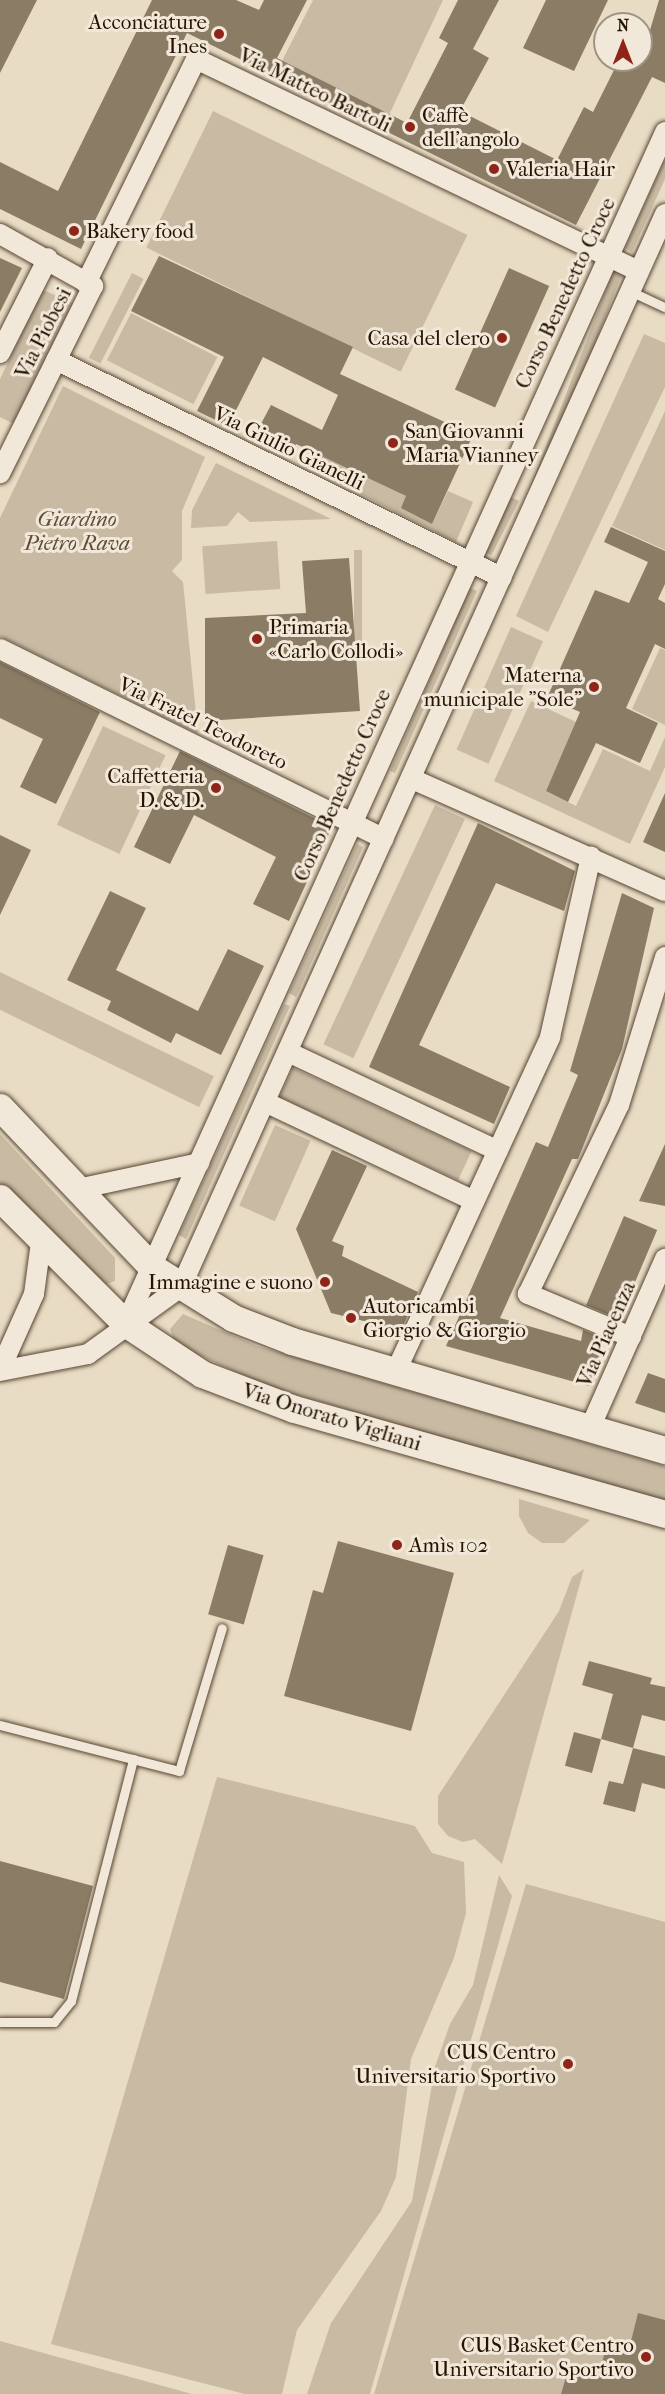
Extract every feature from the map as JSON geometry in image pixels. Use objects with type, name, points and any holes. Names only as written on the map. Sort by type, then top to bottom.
[{"type":"main road","points":[[0,1107],[153,1268],[232,1318],[396,1371],[665,1450]]},
{"type":"main road","name":"Via Onorato Vigliani","points":[[0,1198],[41,1242],[125,1323],[202,1374],[251,1395],[665,1514]]},
{"type":"street","name":"Via Matteo Bartoli","points":[[90,285],[196,59],[639,271]]},
{"type":"street","name":"Corso Benedetto Croce","points":[[125,1323],[153,1268],[351,823],[665,132]]},
{"type":"street","points":[[0,1371],[88,1354],[125,1323],[181,1287],[665,214]]},
{"type":"street","name":"Via Piobesi","points":[[0,234],[48,258],[90,285],[56,360],[6,446],[0,473]]},
{"type":"street","name":"Via Piobesi","points":[[0,353],[48,258]]},
{"type":"street","name":"Via Giulio Gianelli","points":[[56,360],[502,578]]},
{"type":"street","name":"Via Fratel Teodoreto","points":[[0,649],[384,839]]},
{"type":"street","points":[[412,779],[665,891]]},
{"type":"street","points":[[396,1371],[550,1037],[591,857]]},
{"type":"street","points":[[631,1337],[528,1294],[620,1105],[665,957]]},
{"type":"street","points":[[288,1052],[498,1151]]},
{"type":"street","points":[[265,1102],[474,1201]]},
{"type":"street","points":[[78,1189],[199,1163]]},
{"type":"street","points":[[0,1371],[34,1294],[41,1242]]},
{"type":"street","name":"Via Piacenza","points":[[590,1428],[665,1259]]},
{"type":"lane","points":[[630,291],[665,307]]},
{"type":"lane","points":[[0,1725],[179,1771],[222,1628]]},
{"type":"lane","points":[[0,2022],[54,2022],[71,2001],[133,1759]]},
{"type":"green space","points":[[313,0],[443,0],[389,115],[282,61]]},
{"type":"green space","points":[[213,111],[467,235],[401,372],[146,248]]},
{"type":"green space","points":[[665,159],[665,179],[632,252],[625,248]]},
{"type":"green space","points":[[614,269],[622,272],[536,498],[527,495]]},
{"type":"green space","points":[[132,273],[144,279],[100,364],[89,358]]},
{"type":"green space","points":[[43,290],[73,303],[14,424],[0,417],[0,379]]},
{"type":"green space","points":[[131,313],[217,357],[193,404],[107,360]]},
{"type":"green space","points":[[644,334],[665,343],[665,387],[548,632],[516,616]]},
{"type":"green space","name":"Giardino Pietro Rava","points":[[63,386],[205,457],[182,511],[182,560],[172,571],[183,582],[198,734],[0,636],[0,518]]},
{"type":"green space","points":[[665,411],[665,550],[612,526]]},
{"type":"green space","points":[[312,451],[406,496],[432,524],[448,491],[473,502],[456,542],[305,466]]},
{"type":"green space","points":[[216,463],[331,519],[250,522],[238,512],[227,526],[191,528],[192,510]]},
{"type":"green space","points":[[511,497],[519,501],[491,555],[483,551]]},
{"type":"green space","points":[[277,541],[280,589],[206,594],[202,546]]},
{"type":"green space","points":[[354,550],[362,550],[362,652],[354,652]]},
{"type":"green space","points":[[470,588],[477,591],[395,773],[390,771]]},
{"type":"green space","points":[[511,627],[543,641],[488,764],[456,749]]},
{"type":"green space","points":[[660,648],[665,650],[665,725],[632,709]]},
{"type":"green space","points":[[531,701],[576,722],[546,791],[576,806],[603,749],[650,771],[665,737],[665,767],[630,844],[494,781]]},
{"type":"green space","points":[[103,726],[166,755],[119,854],[57,825]]},
{"type":"green space","points":[[435,805],[465,819],[353,1058],[323,1044]]},
{"type":"green space","points":[[357,844],[363,847],[296,997],[289,993]]},
{"type":"green space","points":[[0,972],[214,1076],[199,1107],[0,1010]]},
{"type":"green space","points":[[284,1004],[290,1006],[186,1239],[179,1235]]},
{"type":"green space","points":[[293,1068],[472,1151],[458,1180],[279,1097]]},
{"type":"green space","points":[[275,1125],[311,1141],[275,1221],[239,1205]]},
{"type":"green space","points":[[0,1134],[115,1258],[115,1281],[102,1286],[0,1187]]},
{"type":"green space","points":[[183,1314],[257,1346],[665,1466],[665,1503],[267,1386],[175,1344],[170,1329]]},
{"type":"green space","points":[[519,1499],[590,1520],[564,1543],[542,1543],[528,1533],[519,1516]]},
{"type":"green space","points":[[584,1569],[502,1864],[475,1839],[463,1842],[448,1836],[438,1824],[438,1796],[559,1611],[572,1577]]},
{"type":"green space","points":[[217,1777],[415,1826],[432,1853],[464,1862],[466,1913],[454,1958],[411,2059],[396,2177],[381,2211],[297,2330],[282,2394],[245,2394],[51,2344]]},
{"type":"green space","points":[[499,1875],[512,1896],[370,2394],[307,2394],[331,2323],[412,2201],[435,2067],[450,2024],[473,1985]]},
{"type":"green space","name":"CUS Centro Universitario Sportivo","points":[[526,1884],[665,1922],[665,2394],[374,2394]]},
{"type":"green space","points":[[0,2341],[192,2394],[0,2394]]},
{"type":"building","points":[[0,0],[37,0],[0,73]]},
{"type":"building","points":[[152,0],[236,0],[259,10],[264,0],[307,0],[277,58],[407,123],[448,43],[439,38],[458,0],[499,0],[473,49],[489,58],[460,111],[557,160],[584,107],[593,112],[613,72],[653,72],[653,20],[659,0],[665,0],[665,83],[652,77],[576,225],[187,33],[81,249],[0,209],[0,162],[58,191]]},
{"type":"building","points":[[546,0],[608,0],[602,12],[593,12],[593,31],[574,71],[523,48]]},
{"type":"building","points":[[159,256],[353,347],[340,374],[473,435],[432,524],[401,508],[406,496],[296,444],[289,458],[253,439],[271,405],[322,430],[338,395],[263,357],[228,426],[197,411],[224,357],[131,311]]},
{"type":"building","points":[[0,258],[22,268],[0,312]]},
{"type":"building","name":"Casa del clero","points":[[509,268],[549,286],[495,407],[455,390]]},
{"type":"building","name":"Materna municipale \"Sole\"","points":[[611,527],[665,551],[665,584],[658,599],[665,603],[665,649],[655,644],[626,708],[658,723],[640,763],[596,743],[568,802],[546,791],[580,712],[547,698],[595,590],[629,603],[648,562],[604,542]]},
{"type":"building","name":"Primaria «Carlo Collodi»","points":[[349,558],[360,711],[205,721],[205,618],[306,613],[302,561]]},
{"type":"building","points":[[0,662],[100,712],[56,804],[20,787],[43,739],[0,718]]},
{"type":"building","points":[[180,751],[332,827],[289,921],[253,904],[276,857],[194,815],[170,864],[134,847]]},
{"type":"building","points":[[665,793],[665,852],[643,842]]},
{"type":"building","points":[[478,823],[575,871],[564,911],[496,883],[419,1045],[510,1087],[494,1124],[369,1067]]},
{"type":"building","points":[[0,835],[31,850],[0,915]]},
{"type":"building","points":[[110,891],[146,908],[116,970],[198,1011],[228,949],[264,966],[221,1055],[176,1033],[171,1043],[107,1010],[111,1001],[67,980]]},
{"type":"building","points":[[622,893],[654,908],[622,1049],[578,1159],[572,1159],[500,1318],[581,1341],[583,1330],[605,1339],[589,1386],[446,1346],[536,1142],[548,1147],[578,1075],[570,1071]]},
{"type":"building","points":[[665,1144],[665,1206],[639,1201]]},
{"type":"building","points":[[332,1150],[367,1166],[332,1241],[344,1246],[342,1256],[418,1292],[401,1330],[331,1313],[296,1229]]},
{"type":"building","points":[[624,1216],[657,1230],[619,1319],[586,1305]]},
{"type":"building","points":[[648,1373],[665,1379],[665,1413],[635,1403]]},
{"type":"building","points":[[338,1541],[454,1573],[411,1731],[284,1696],[313,1590],[323,1593]]},
{"type":"building","points":[[228,1545],[264,1555],[244,1624],[208,1614]]},
{"type":"building","points":[[589,1661],[652,1678],[650,1684],[665,1687],[665,1721],[642,1715],[633,1748],[601,1739],[613,1694],[582,1685]]},
{"type":"building","points":[[574,1732],[601,1739],[592,1773],[565,1766]]},
{"type":"building","points":[[633,1748],[665,1756],[665,1789],[642,1783],[635,1812],[603,1804],[609,1781],[623,1784]]},
{"type":"building","points":[[0,1861],[93,1886],[64,1999],[0,1982]]},
{"type":"building","name":"CUS Basket Centro Universitario Sportivo","points":[[638,2313],[665,2320],[665,2394],[561,2394],[569,2367],[599,2375],[607,2343],[629,2349]]},
{"type":"place","name":"Acconciature Ines","points":[[219,34]]},
{"type":"place","name":"Caffè dell'angolo","points":[[410,127]]},
{"type":"place","name":"Valeria Hair","points":[[494,169]]},
{"type":"place","name":"Bakery food","points":[[74,231]]},
{"type":"place","name":"Casa del clero","points":[[502,338]]},
{"type":"place","name":"San Giovanni Maria Vianney","points":[[393,443]]},
{"type":"place","name":"Primaria «Carlo Collodi»","points":[[257,639]]},
{"type":"place","name":"Materna municipale \"Sole\"","points":[[594,687]]},
{"type":"place","name":"Caffetteria D. & D.","points":[[216,788]]},
{"type":"place","name":"Immagine e suono","points":[[325,1282]]},
{"type":"place","name":"Autoricambi Giorgio & Giorgio","points":[[351,1318]]},
{"type":"place","name":"Amìs 102","points":[[397,1545]]},
{"type":"place","name":"CUS Centro Universitario Sportivo","points":[[568,2064]]},
{"type":"place","name":"CUS Basket Centro Universitario Sportivo","points":[[646,2357]]}]
